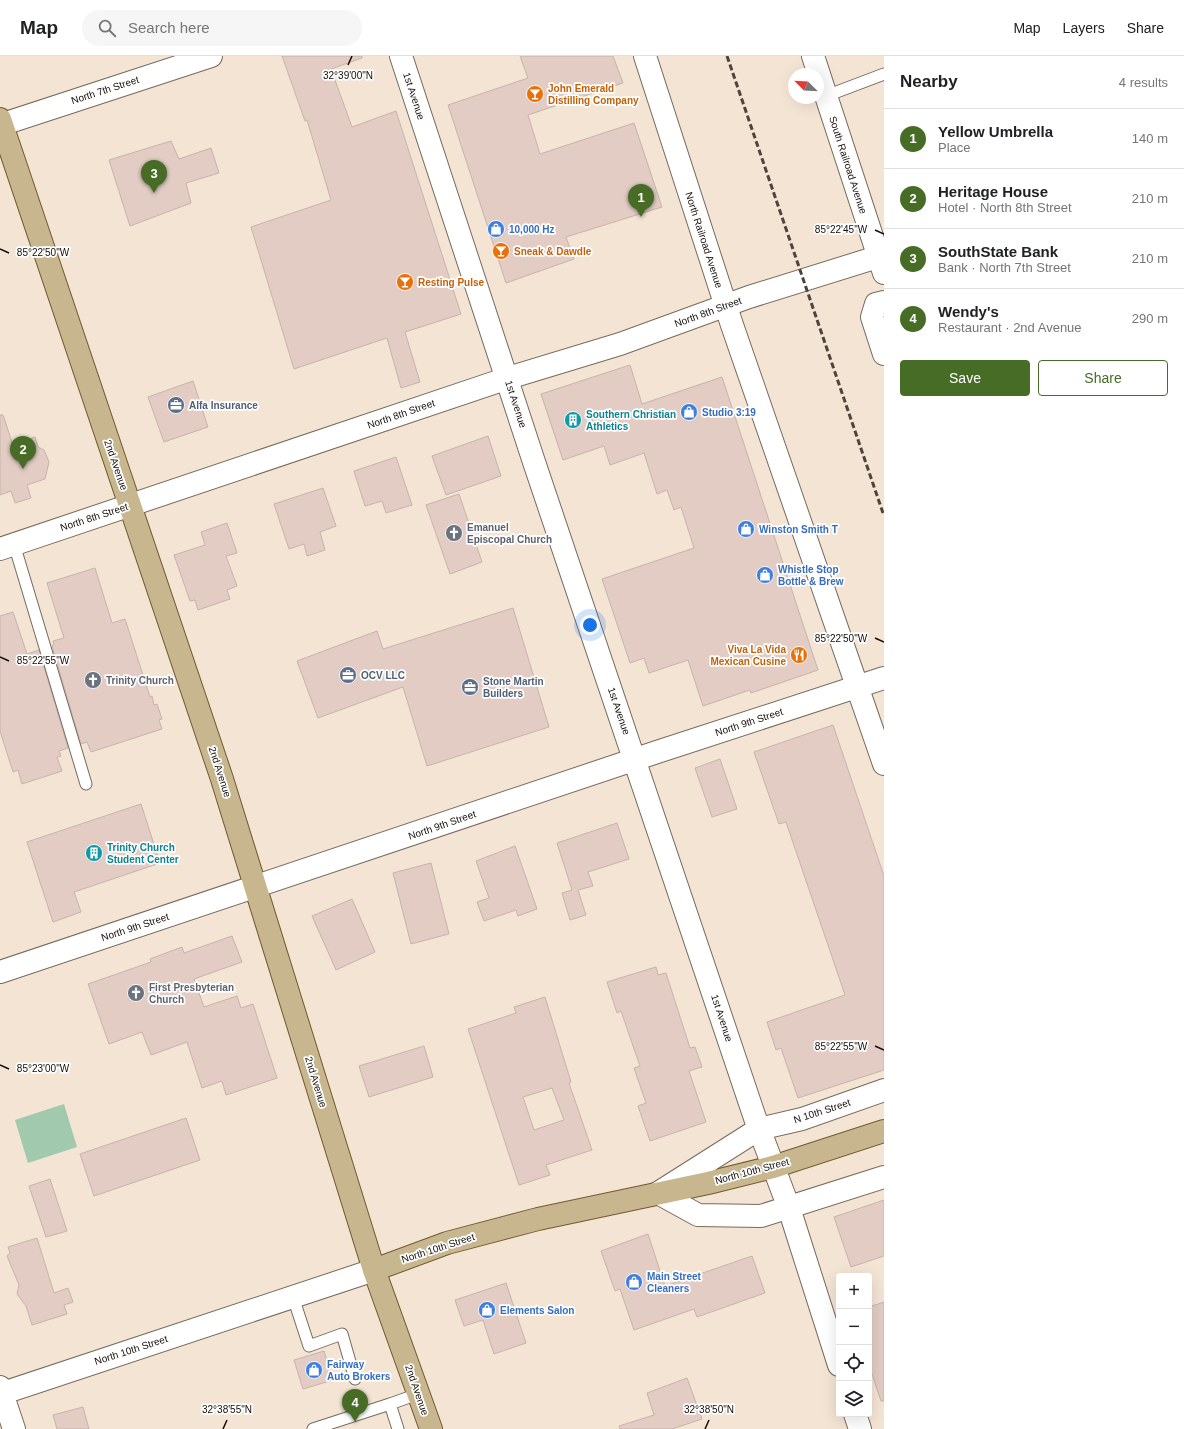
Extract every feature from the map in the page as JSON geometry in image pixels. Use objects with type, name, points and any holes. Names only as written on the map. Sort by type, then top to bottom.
[{"type":"main road","name":"2nd Avenue","points":[[1,123],[222,779],[374,1270],[431,1429]]},
{"type":"main road","name":"North 10th Street","points":[[374,1270],[454,1241],[538,1219],[773,1166],[884,1131]]},
{"type":"street","name":"North 7th Street","points":[[1,123],[211,56]]},
{"type":"street","name":"1st Avenue","points":[[401,56],[508,378],[534,462],[636,759],[759,1129],[790,1208],[836,1355]]},
{"type":"street","name":"North Railroad Avenue","points":[[644,56],[725,305],[884,764]]},
{"type":"street","name":"South Railroad Avenue","points":[[813,56],[882,261]]},
{"type":"street","name":"North 8th Street","points":[[7,546],[508,378],[620,344],[725,305],[802,281],[882,261]]},
{"type":"street","points":[[884,302],[876,304],[872,316],[884,354]]},
{"type":"street","name":"North 9th Street","points":[[0,972],[636,759],[884,678]]},
{"type":"street","name":"N 10th Street","points":[[658,1193],[759,1129],[802,1119],[884,1090]]},
{"type":"street","points":[[658,1193],[698,1215],[761,1216],[884,1177]]},
{"type":"street","name":"North 10th Street","points":[[1,1391],[374,1270]]},
{"type":"street","points":[[1,1391],[14,1429]]},
{"type":"street","points":[[856,1417],[860,1429]]},
{"type":"lane","points":[[826,96],[884,74]]},
{"type":"lane","points":[[7,546],[86,784]]},
{"type":"lane","points":[[293,1297],[309,1346],[342,1334],[355,1379]]},
{"type":"lane","points":[[313,1429],[418,1394]]},
{"type":"lane","points":[[390,1404],[398,1429]]},
{"type":"green space","points":[[64,1104],[77,1147],[28,1163],[15,1120]]},
{"type":"building","points":[[282,56],[362,56],[362,58],[331,69],[352,127],[396,111],[461,314],[405,332],[420,382],[401,388],[387,338],[294,369],[251,227],[331,200],[307,120],[305,121]]},
{"type":"building","points":[[520,56],[613,56],[623,83],[528,115],[540,154],[634,123],[662,207],[566,237],[574,259],[506,283],[448,105],[528,78]]},
{"type":"building","points":[[171,141],[179,159],[211,148],[219,173],[186,183],[191,203],[130,226],[109,160]]},
{"type":"building","points":[[630,365],[642,404],[722,377],[818,670],[751,693],[750,690],[703,706],[688,660],[649,673],[644,658],[630,663],[602,579],[694,548],[681,507],[674,510],[667,490],[657,494],[644,453],[610,465],[604,446],[563,460],[541,394]]},
{"type":"building","name":"Alfa Insurance","points":[[193,381],[208,427],[164,442],[148,397]]},
{"type":"building","points":[[0,415],[3,415],[13,445],[35,437],[38,447],[44,450],[49,462],[45,479],[27,485],[31,498],[15,503],[11,491],[0,495]]},
{"type":"building","points":[[488,436],[501,476],[446,495],[432,456]]},
{"type":"building","points":[[396,457],[412,505],[386,513],[382,501],[365,506],[354,471]]},
{"type":"building","points":[[323,488],[336,526],[320,532],[325,550],[307,556],[304,544],[289,549],[274,504]]},
{"type":"building","points":[[459,494],[482,562],[450,574],[426,505]]},
{"type":"building","points":[[227,523],[237,553],[226,556],[237,586],[227,590],[230,599],[198,610],[195,600],[190,601],[174,555],[205,545],[201,532]]},
{"type":"building","points":[[95,568],[112,623],[125,619],[150,697],[152,696],[154,705],[157,704],[162,719],[159,720],[162,729],[91,752],[87,742],[81,744],[52,646],[54,645],[53,641],[64,638],[47,583]]},
{"type":"building","name":"Stone Martin Builders","points":[[513,608],[549,727],[427,766],[403,687],[318,718],[297,661],[377,631],[383,649]]},
{"type":"building","points":[[13,612],[27,654],[39,650],[68,748],[59,751],[61,756],[57,757],[62,771],[22,784],[18,770],[13,772],[0,731],[0,616]]},
{"type":"building","points":[[833,725],[884,876],[884,1070],[798,1098],[781,1048],[776,1050],[767,1022],[845,995],[786,822],[779,824],[754,752]]},
{"type":"building","points":[[720,759],[737,809],[712,817],[695,768]]},
{"type":"building","name":"Trinity Church Student Center","points":[[141,804],[160,863],[74,892],[81,912],[53,922],[27,842]]},
{"type":"building","points":[[617,823],[629,859],[588,872],[593,886],[578,890],[586,915],[570,920],[562,893],[572,890],[557,843]]},
{"type":"building","points":[[515,846],[537,909],[518,916],[516,910],[484,921],[477,902],[489,898],[476,861]]},
{"type":"building","points":[[431,863],[449,934],[411,944],[393,873]]},
{"type":"building","points":[[352,899],[375,952],[336,970],[312,916]]},
{"type":"building","points":[[232,936],[242,962],[194,979],[204,1007],[237,996],[241,1008],[253,1004],[277,1078],[226,1095],[222,1081],[202,1088],[187,1042],[151,1055],[142,1032],[109,1044],[88,984],[151,962],[150,959],[182,947],[184,953]]},
{"type":"building","points":[[656,967],[658,975],[666,973],[690,1048],[695,1047],[702,1067],[689,1071],[706,1122],[650,1141],[638,1106],[646,1103],[634,1068],[640,1066],[621,1011],[617,1013],[607,982]]},
{"type":"building","points":[[545,997],[571,1082],[569,1083],[592,1150],[546,1165],[550,1175],[519,1185],[468,1029],[516,1013],[514,1007]],"holes":[[[552,1088],[564,1120],[534,1130],[523,1097]]]},
{"type":"building","points":[[424,1046],[433,1077],[369,1097],[359,1066]]},
{"type":"building","points":[[186,1118],[200,1160],[94,1196],[80,1154]]},
{"type":"building","points":[[50,1179],[67,1231],[46,1237],[29,1186]]},
{"type":"building","points":[[884,1200],[884,1256],[851,1267],[834,1217]]},
{"type":"building","points":[[648,1234],[665,1286],[752,1256],[765,1293],[697,1317],[694,1309],[634,1330],[620,1289],[615,1291],[601,1251]]},
{"type":"building","points":[[37,1238],[54,1293],[68,1288],[73,1302],[64,1305],[67,1314],[32,1325],[26,1306],[17,1294],[19,1285],[7,1256],[10,1253],[8,1247]]},
{"type":"building","name":"Elements Salon","points":[[506,1283],[526,1343],[494,1354],[483,1320],[464,1326],[455,1300]]},
{"type":"building","points":[[884,1302],[884,1401],[881,1401],[872,1374],[872,1306]]},
{"type":"building","name":"Fairway Auto Brokers","points":[[324,1351],[333,1380],[303,1389],[294,1360]]},
{"type":"building","points":[[687,1378],[702,1419],[672,1429],[620,1429],[619,1426],[654,1415],[647,1393]]},
{"type":"building","points":[[83,1407],[89,1429],[57,1429],[53,1415]]},
{"type":"railway","points":[[727,56],[884,516]]},
{"type":"place","name":"John Emerald Distilling Company","points":[[535,94]]},
{"type":"place","name":"SouthState Bank","points":[[154,193]]},
{"type":"place","name":"Yellow Umbrella","points":[[641,217]]},
{"type":"place","name":"10,000 Hz","points":[[496,229]]},
{"type":"place","name":"Sneak & Dawdle","points":[[501,251]]},
{"type":"place","name":"Resting Pulse","points":[[405,282]]},
{"type":"place","name":"Alfa Insurance","points":[[176,405]]},
{"type":"place","name":"Studio 3:19","points":[[689,412]]},
{"type":"place","name":"Southern Christian Athletics","points":[[573,420]]},
{"type":"place","name":"Heritage House","points":[[23,469]]},
{"type":"place","name":"Winston Smith T","points":[[746,529]]},
{"type":"place","name":"Emanuel Episcopal Church","points":[[454,533]]},
{"type":"place","name":"Whistle Stop Bottle & Brew","points":[[765,575]]},
{"type":"place","name":"Viva La Vida Mexican Cusine","points":[[799,655]]},
{"type":"place","name":"OCV LLC","points":[[348,675]]},
{"type":"place","name":"Trinity Church","points":[[93,680]]},
{"type":"place","name":"Stone Martin Builders","points":[[470,687]]},
{"type":"place","name":"Trinity Church Student Center","points":[[94,853]]},
{"type":"place","name":"First Presbyterian Church","points":[[136,993]]},
{"type":"place","name":"Main Street Cleaners","points":[[634,1282]]},
{"type":"place","name":"Elements Salon","points":[[487,1310]]},
{"type":"place","name":"Fairway Auto Brokers","points":[[314,1370]]},
{"type":"place","name":"Wendy's","points":[[355,1422]]}]
